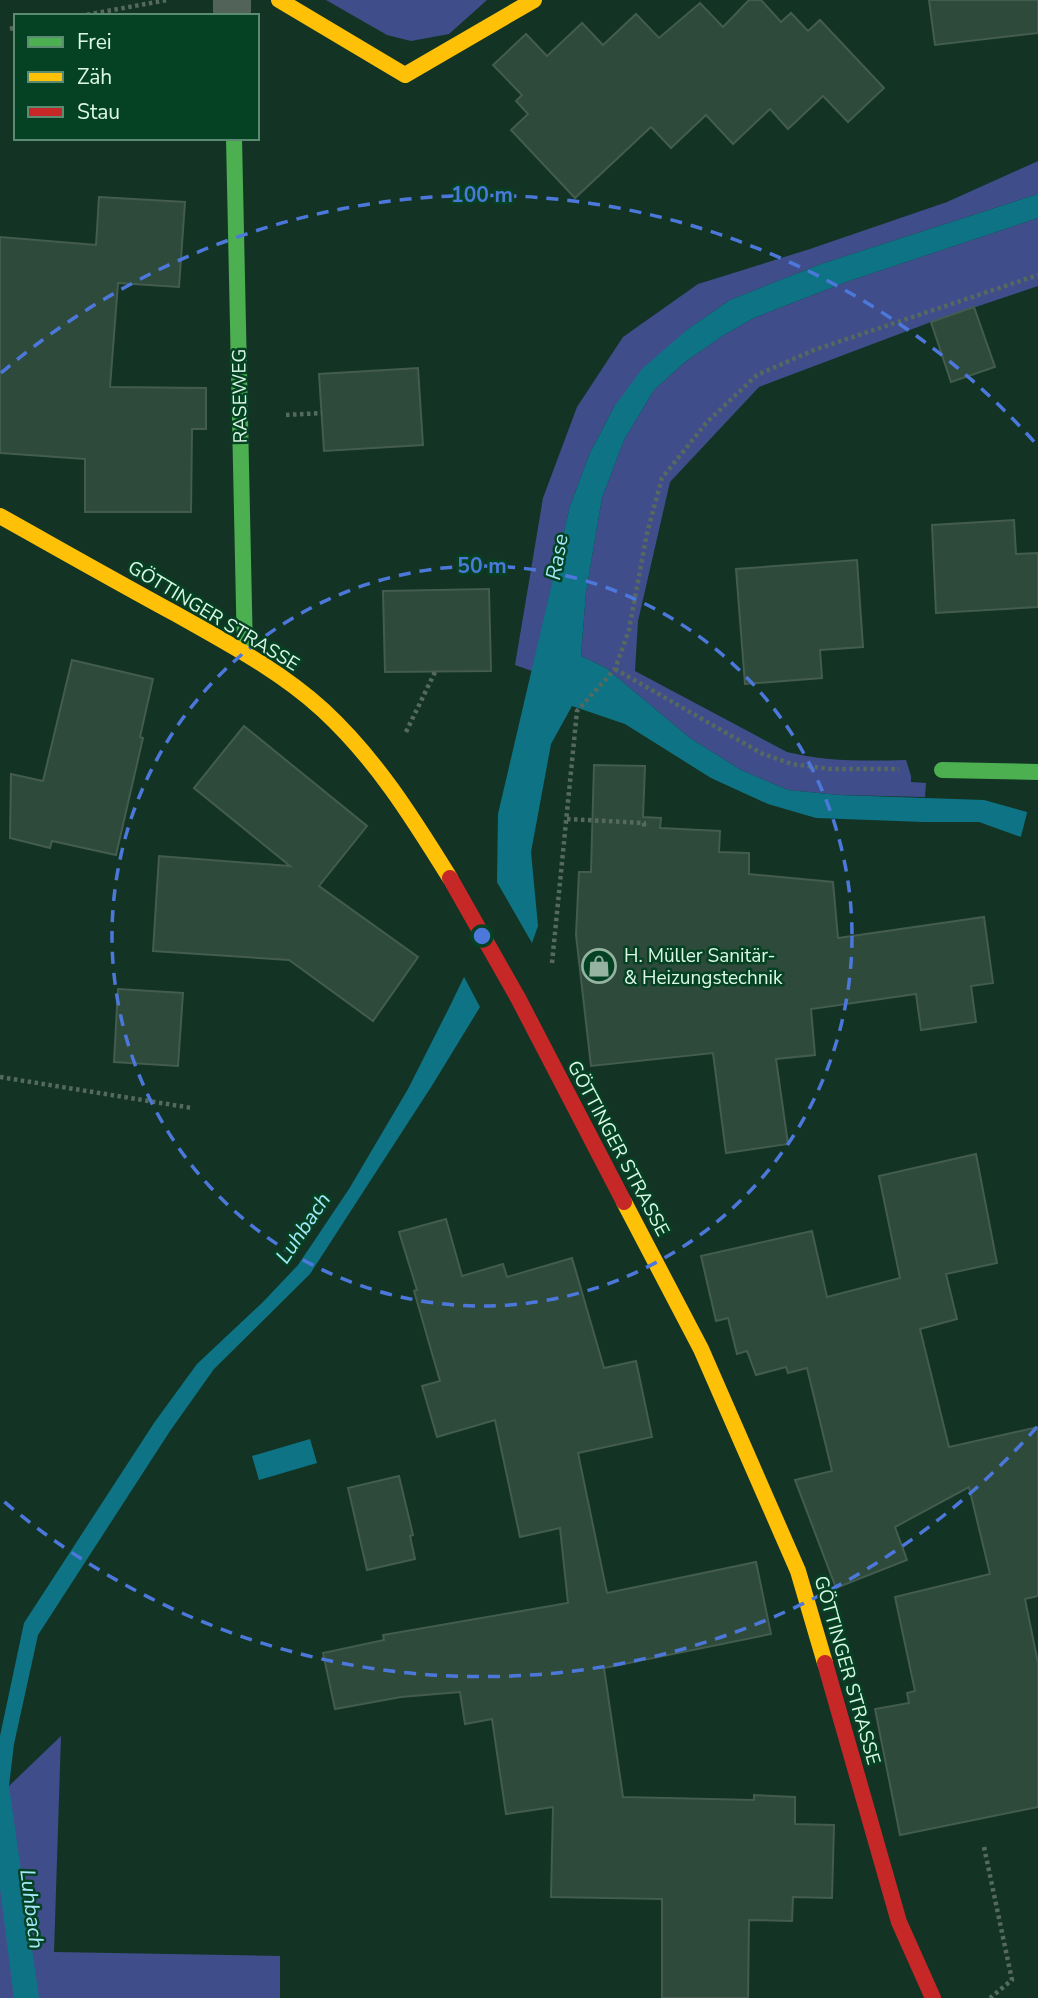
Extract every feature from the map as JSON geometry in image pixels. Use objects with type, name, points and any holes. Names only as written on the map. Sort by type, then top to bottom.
[{"type":"street","points":[[279,0],[405,75],[534,0]]},
{"type":"street","name":"RASEWEG","points":[[234,140],[245,653]]},
{"type":"street","name":"GÖTTINGER STRASSE","points":[[0,516],[245,653],[289,682],[323,710],[366,754],[398,795],[458,891],[518,998],[701,1349],[798,1571],[899,1922],[933,1998]]},
{"type":"street","points":[[942,770],[1038,772]]},
{"type":"path","points":[[91,14],[167,0]]},
{"type":"path","points":[[552,967],[577,711],[613,671],[629,630],[647,533],[662,478],[707,422],[757,374],[814,350],[1038,275]]},
{"type":"path","points":[[613,671],[763,754],[792,764],[830,769],[942,770]]},
{"type":"path","points":[[384,777],[435,672]]},
{"type":"path","points":[[567,819],[644,823],[644,827]]},
{"type":"path","points":[[0,1077],[192,1108]]},
{"type":"path","points":[[984,1847],[1012,1980],[990,1998]]},
{"type":"shaded area","points":[[326,0],[487,0],[449,34],[411,41],[387,35]]},
{"type":"shaded area","points":[[1038,161],[1038,194],[821,264],[730,300],[688,329],[614,407],[590,453],[570,506],[532,671],[515,665],[543,498],[577,407],[623,337],[698,284],[947,202]]},
{"type":"shaded area","points":[[1038,194],[1038,218],[846,282],[754,318],[685,362],[654,390],[624,440],[602,498],[586,592],[581,656],[606,668],[690,738],[741,770],[788,790],[839,795],[984,800],[1038,815],[1038,843],[979,822],[816,818],[768,804],[711,778],[625,724],[572,706],[551,744],[531,852],[538,926],[532,943],[480,1007],[310,1274],[214,1369],[170,1431],[38,1635],[14,1744],[9,1786],[39,1998],[14,1998],[0,1888],[0,1736],[24,1623],[154,1423],[197,1364],[298,1265],[349,1189],[408,1089],[450,1006],[464,977],[497,883],[498,814],[570,506],[590,453],[614,407],[642,369],[688,329],[730,300],[821,264]]},
{"type":"shaded area","points":[[1038,218],[1038,286],[931,322],[759,387],[670,482],[638,621],[635,671],[787,752],[861,761],[906,760],[911,782],[926,783],[925,797],[839,795],[788,790],[741,770],[690,738],[606,668],[581,656],[586,592],[602,498],[624,440],[654,390],[685,362],[754,318],[846,282]]},
{"type":"shaded area","points":[[310,1439],[317,1463],[259,1480],[252,1456]]},
{"type":"shaded area","points":[[61,1736],[54,1952],[280,1956],[280,1998],[0,1998],[0,1803],[9,1786]]},
{"type":"pier","points":[[1028,809],[1038,811],[1038,846],[1020,840]]},
{"type":"pier","points":[[494,877],[532,943],[526,956],[482,1011],[462,973]]},
{"type":"building","points":[[749,0],[761,0],[781,22],[791,13],[808,31],[820,20],[884,88],[848,122],[823,96],[788,129],[770,109],[733,144],[706,115],[671,148],[651,127],[575,198],[511,130],[528,114],[516,101],[522,95],[493,65],[526,34],[547,56],[582,23],[603,45],[636,14],[659,38],[700,3],[723,27]]},
{"type":"building","points":[[929,0],[1038,0],[1038,33],[935,45]]},
{"type":"building","points":[[99,197],[185,202],[179,287],[118,283],[110,387],[206,388],[206,429],[192,429],[191,512],[85,512],[85,459],[0,453],[0,237],[96,245]]},
{"type":"building","points":[[974,307],[995,367],[951,382],[931,322]]},
{"type":"building","points":[[418,368],[423,445],[324,451],[319,374]]},
{"type":"building","points":[[1014,520],[1016,554],[1038,553],[1038,607],[936,613],[932,525]]},
{"type":"building","points":[[857,560],[863,647],[820,650],[822,678],[745,684],[736,569]]},
{"type":"building","points":[[489,589],[491,671],[385,672],[383,591]]},
{"type":"building","points":[[72,660],[153,679],[140,737],[143,738],[116,855],[52,841],[50,848],[10,838],[11,774],[43,781]]},
{"type":"building","points":[[244,726],[367,826],[319,886],[418,957],[373,1021],[289,960],[153,951],[159,856],[290,866],[194,788]]},
{"type":"building","points":[[594,765],[645,766],[643,817],[661,818],[660,828],[720,831],[719,852],[749,853],[749,874],[833,882],[838,938],[984,917],[993,983],[971,986],[976,1022],[921,1030],[916,994],[811,1009],[815,1055],[776,1059],[788,1144],[726,1153],[713,1053],[591,1066],[576,935],[579,872],[591,872]]},
{"type":"building","points":[[118,989],[183,993],[178,1066],[114,1062]]},
{"type":"building","points":[[976,1154],[997,1263],[946,1274],[957,1319],[920,1329],[949,1447],[1038,1427],[1038,1596],[1025,1599],[1038,1663],[1038,1807],[900,1835],[875,1709],[909,1703],[907,1693],[915,1691],[895,1597],[990,1574],[969,1487],[895,1527],[907,1560],[836,1588],[795,1480],[832,1471],[807,1368],[788,1373],[786,1367],[756,1375],[747,1351],[737,1354],[728,1318],[716,1321],[701,1256],[812,1231],[827,1297],[900,1278],[879,1176]]},
{"type":"building","points":[[446,1219],[462,1276],[503,1264],[507,1277],[572,1258],[604,1368],[636,1361],[652,1437],[578,1453],[607,1593],[756,1562],[771,1634],[604,1668],[623,1797],[754,1800],[754,1795],[795,1797],[795,1824],[834,1825],[832,1898],[793,1897],[792,1921],[749,1920],[748,1998],[662,1998],[662,1899],[551,1897],[553,1807],[506,1814],[492,1719],[465,1724],[460,1692],[401,1697],[335,1709],[323,1653],[384,1640],[383,1635],[568,1603],[560,1528],[520,1537],[495,1420],[437,1437],[422,1386],[440,1381],[399,1232]]},
{"type":"building","points":[[399,1476],[413,1535],[410,1536],[415,1559],[367,1570],[348,1488]]},
{"type":"traffic: fast","points":[[234,140],[245,653]]},
{"type":"traffic: fast","points":[[942,770],[1038,772]]},
{"type":"traffic: slow","points":[[279,0],[405,75],[534,0]]},
{"type":"traffic: slow","points":[[0,516],[233,647],[306,696],[360,748],[407,811],[450,878]]},
{"type":"traffic: slow","points":[[624,1202],[701,1349],[798,1571],[825,1663]]},
{"type":"traffic: jam","points":[[450,878],[518,998],[624,1202]]},
{"type":"traffic: jam","points":[[825,1663],[899,1922],[933,1998]]},
{"type":"place","name":"H. Müller Sanitär- & Heizungstechnik","points":[[599,966]]},
{"type":"water label","name":"Rase","points":[[557,557]]},
{"type":"water label","name":"Luhbach","points":[[303,1228]]},
{"type":"water label","name":"Luhbach","points":[[32,1909]]}]
